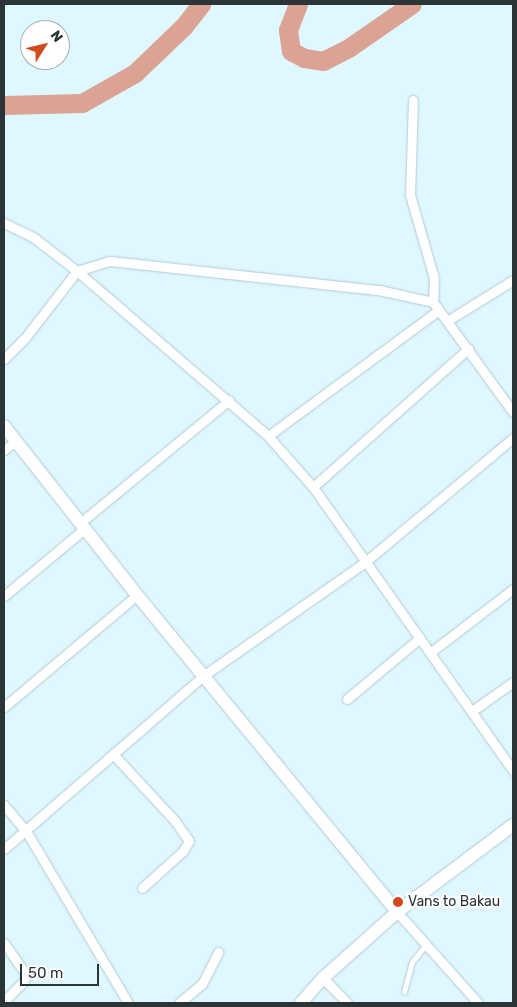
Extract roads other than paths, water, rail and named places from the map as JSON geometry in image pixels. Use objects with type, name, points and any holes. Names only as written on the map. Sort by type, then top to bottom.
[{"type":"street","points":[[413,100],[410,195],[434,278],[436,306],[513,412]]},
{"type":"street","points":[[4,222],[33,237],[77,271],[229,400],[268,436],[313,487],[364,563],[431,652],[513,770]]},
{"type":"street","points":[[4,359],[25,338],[77,271],[110,261],[379,290],[436,306]]},
{"type":"street","points":[[447,321],[513,280]]},
{"type":"street","points":[[268,436],[436,306]]},
{"type":"street","points":[[313,487],[468,349]]},
{"type":"street","points":[[4,596],[82,526],[229,400]]},
{"type":"street","points":[[4,426],[203,676],[397,912],[478,1003]]},
{"type":"street","points":[[4,849],[203,676],[364,563],[513,438]]},
{"type":"street","points":[[4,450],[16,441]]},
{"type":"street","points":[[431,652],[513,589]]},
{"type":"street","points":[[4,707],[137,595]]},
{"type":"street","points":[[347,699],[420,638]]},
{"type":"street","points":[[472,711],[513,682]]},
{"type":"street","points":[[113,754],[176,821],[189,841],[183,851],[142,888]]},
{"type":"street","points":[[4,805],[26,831],[128,1003]]},
{"type":"street","points":[[302,1003],[323,978],[397,912],[513,825]]},
{"type":"street","points":[[4,944],[26,974],[24,981],[4,1001]]},
{"type":"street","points":[[179,1003],[202,984],[218,952]]},
{"type":"street","points":[[323,978],[348,1003]]},
{"type":"lane","points":[[404,992],[412,962],[426,945]]},
{"type":"waterway","points":[[4,105],[82,103],[135,73],[184,26],[201,4]]},
{"type":"waterway","points":[[298,4],[288,30],[291,51],[304,58],[323,61],[350,47],[412,4]]},
{"type":"place","name":"Vans to Bakau","points":[[398,902]]}]
